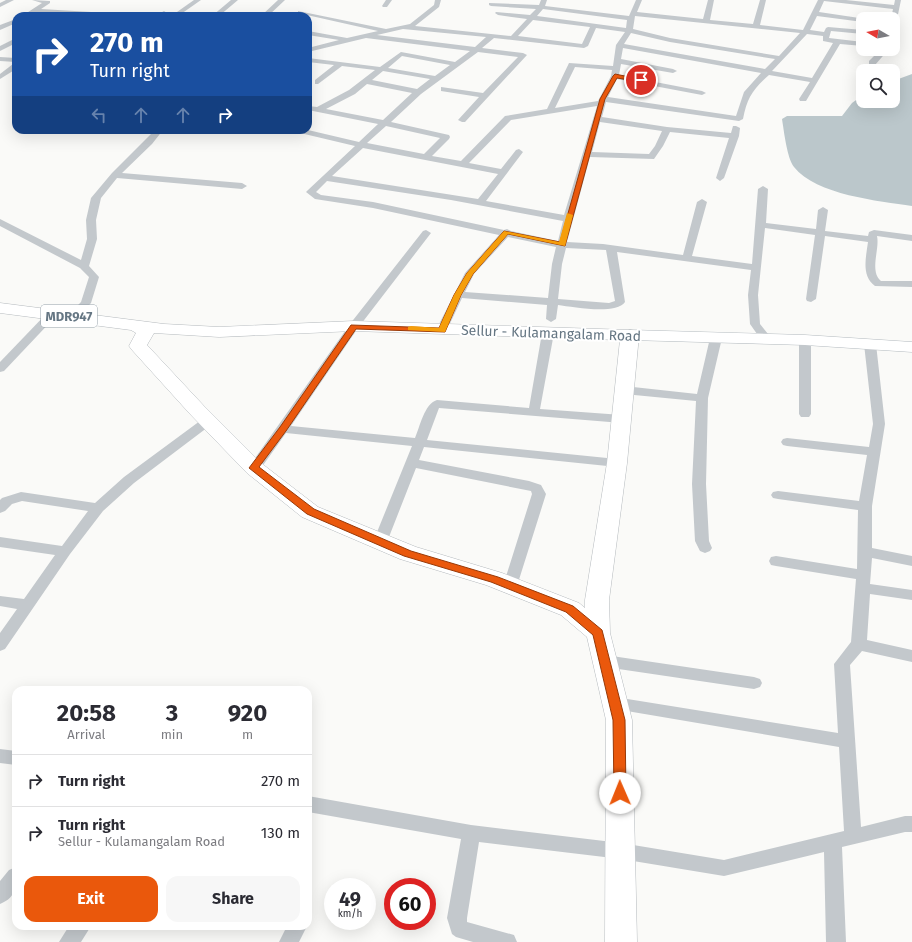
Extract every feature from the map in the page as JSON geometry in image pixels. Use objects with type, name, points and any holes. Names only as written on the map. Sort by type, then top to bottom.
[{"type":"main road","name":"Sellur - Kulamangalam Road","points":[[0,308],[137,326],[219,332],[354,326],[550,326],[630,335],[805,340],[912,347]]},
{"type":"main road","points":[[137,326],[146,332],[138,346],[254,468],[310,512],[408,554],[494,579],[570,609],[598,633]]},
{"type":"main road","points":[[621,942],[619,720],[598,633],[596,600],[617,463],[630,335]]},
{"type":"street","points":[[0,5],[11,0]]},
{"type":"street","points":[[36,0],[48,2],[37,11]]},
{"type":"street","points":[[180,12],[198,0]]},
{"type":"street","points":[[220,12],[235,0]]},
{"type":"street","points":[[268,12],[282,0]]},
{"type":"street","points":[[385,6],[389,0]]},
{"type":"street","points":[[312,48],[412,25],[437,6],[438,0]]},
{"type":"street","points":[[534,411],[554,302],[558,264],[568,219],[588,154],[602,101],[616,68],[620,45],[630,30],[632,16],[639,0]]},
{"type":"street","points":[[706,22],[711,0]]},
{"type":"street","points":[[756,27],[763,0]]},
{"type":"street","points":[[720,178],[735,136],[735,130],[743,100],[748,89],[767,72],[805,32],[812,22],[821,0]]},
{"type":"street","points":[[826,0],[896,7]]},
{"type":"street","points":[[895,12],[898,0]]},
{"type":"street","points":[[491,4],[543,4],[691,23],[706,22],[826,34]]},
{"type":"street","points":[[513,38],[543,4]]},
{"type":"street","points":[[37,11],[69,12]]},
{"type":"street","points":[[498,13],[532,17],[555,23],[594,25],[630,30],[780,58]]},
{"type":"street","points":[[815,14],[856,19]]},
{"type":"street","points":[[312,15],[386,30]]},
{"type":"street","points":[[0,28],[12,23]]},
{"type":"street","points":[[402,27],[513,38],[544,39],[584,46],[594,25]]},
{"type":"street","points":[[856,31],[828,29],[825,40],[856,43]]},
{"type":"street","points":[[312,34],[347,40]]},
{"type":"street","points":[[365,36],[524,55],[462,120]]},
{"type":"street","points":[[492,36],[477,49],[435,78],[418,92],[311,192],[318,197],[373,205],[419,216],[507,232],[562,245],[611,248],[756,268]]},
{"type":"street","points":[[803,99],[813,80],[838,41]]},
{"type":"street","points":[[0,48],[12,42]]},
{"type":"street","points":[[620,45],[813,80]]},
{"type":"street","points":[[318,110],[352,92],[401,54],[456,64]]},
{"type":"street","points":[[872,63],[878,56]]},
{"type":"street","points":[[0,59],[12,60]]},
{"type":"street","points":[[312,61],[382,69],[435,78]]},
{"type":"street","points":[[550,111],[572,64],[673,71]]},
{"type":"street","points":[[318,82],[339,65]]},
{"type":"street","points":[[616,68],[702,93]]},
{"type":"street","points":[[0,77],[12,69]]},
{"type":"street","points":[[0,77],[11,78]]},
{"type":"street","points":[[365,81],[418,92]]},
{"type":"street","points":[[444,89],[485,96]]},
{"type":"street","points":[[463,164],[508,118],[602,101],[739,119]]},
{"type":"street","points":[[312,109],[446,137],[426,157]]},
{"type":"street","points":[[597,119],[667,129],[735,136]]},
{"type":"street","points":[[588,154],[651,157],[659,146],[667,129]]},
{"type":"street","points":[[312,133],[362,145],[503,172]]},
{"type":"street","points":[[84,266],[92,239],[91,220],[96,198],[115,175],[156,134]]},
{"type":"street","points":[[480,203],[519,152]]},
{"type":"street","points":[[115,175],[242,186]]},
{"type":"street","points":[[325,178],[568,219]]},
{"type":"street","points":[[763,189],[761,224],[753,295],[755,324],[766,340]]},
{"type":"street","points":[[687,258],[702,202]]},
{"type":"street","points":[[812,299],[823,210]]},
{"type":"street","points":[[0,222],[84,266],[94,277],[86,303],[72,317]]},
{"type":"street","points":[[761,224],[873,240]]},
{"type":"street","points":[[444,327],[458,295],[470,273],[507,232]]},
{"type":"street","points":[[254,468],[283,429],[354,326],[426,233]]},
{"type":"street","points":[[912,238],[872,234],[871,264],[872,279],[874,282],[879,284],[912,284]]},
{"type":"street","points":[[458,295],[609,306],[616,305],[620,302],[611,248]]},
{"type":"street","points":[[0,369],[52,314]]},
{"type":"street","points":[[705,548],[702,541],[699,484],[702,398],[716,338]]},
{"type":"street","points":[[805,340],[805,414]]},
{"type":"street","points":[[853,837],[842,664],[860,644],[865,552],[865,506],[879,424],[870,344]]},
{"type":"street","points":[[624,390],[702,398]]},
{"type":"street","points":[[380,542],[434,406],[437,404],[622,419]]},
{"type":"street","points":[[0,645],[65,550],[98,508],[129,480],[208,421]]},
{"type":"street","points":[[283,429],[617,463]]},
{"type":"street","points":[[787,442],[874,452]]},
{"type":"street","points":[[411,463],[529,485],[536,488],[539,494],[510,586]]},
{"type":"street","points":[[778,495],[865,506]]},
{"type":"street","points":[[0,508],[7,501],[21,496],[98,508]]},
{"type":"street","points":[[0,542],[65,550]]},
{"type":"street","points":[[865,552],[912,560]]},
{"type":"street","points":[[776,561],[912,595]]},
{"type":"street","points":[[0,601],[27,605]]},
{"type":"street","points":[[860,644],[912,656]]},
{"type":"street","points":[[605,661],[754,683]]},
{"type":"street","points":[[615,703],[847,741]]},
{"type":"street","points":[[0,756],[12,758]]},
{"type":"street","points":[[312,805],[471,833],[621,851],[724,868],[912,824]]},
{"type":"street","points":[[471,833],[457,918],[459,927],[463,930],[507,942]]},
{"type":"street","points":[[833,842],[836,942]]},
{"type":"street","points":[[0,895],[12,881]]},
{"type":"street","points":[[69,942],[78,930]]},
{"type":"street","points":[[289,942],[295,930]]},
{"type":"shaded area","points":[[912,74],[912,206],[866,199],[832,190],[804,177],[794,167],[788,151],[782,119],[787,116],[842,116],[856,100],[856,108],[900,108],[900,78]]},
{"type":"slow traffic","points":[[411,329],[442,330],[445,327],[458,295],[470,273],[507,232],[562,245],[570,215]]},
{"type":"route","points":[[620,793],[619,720],[598,633],[570,609],[494,579],[408,554],[310,512],[254,468],[283,429],[354,326],[442,330],[445,327],[458,295],[470,273],[507,232],[562,245],[568,219],[583,173],[603,99],[615,76],[641,80]]}]
